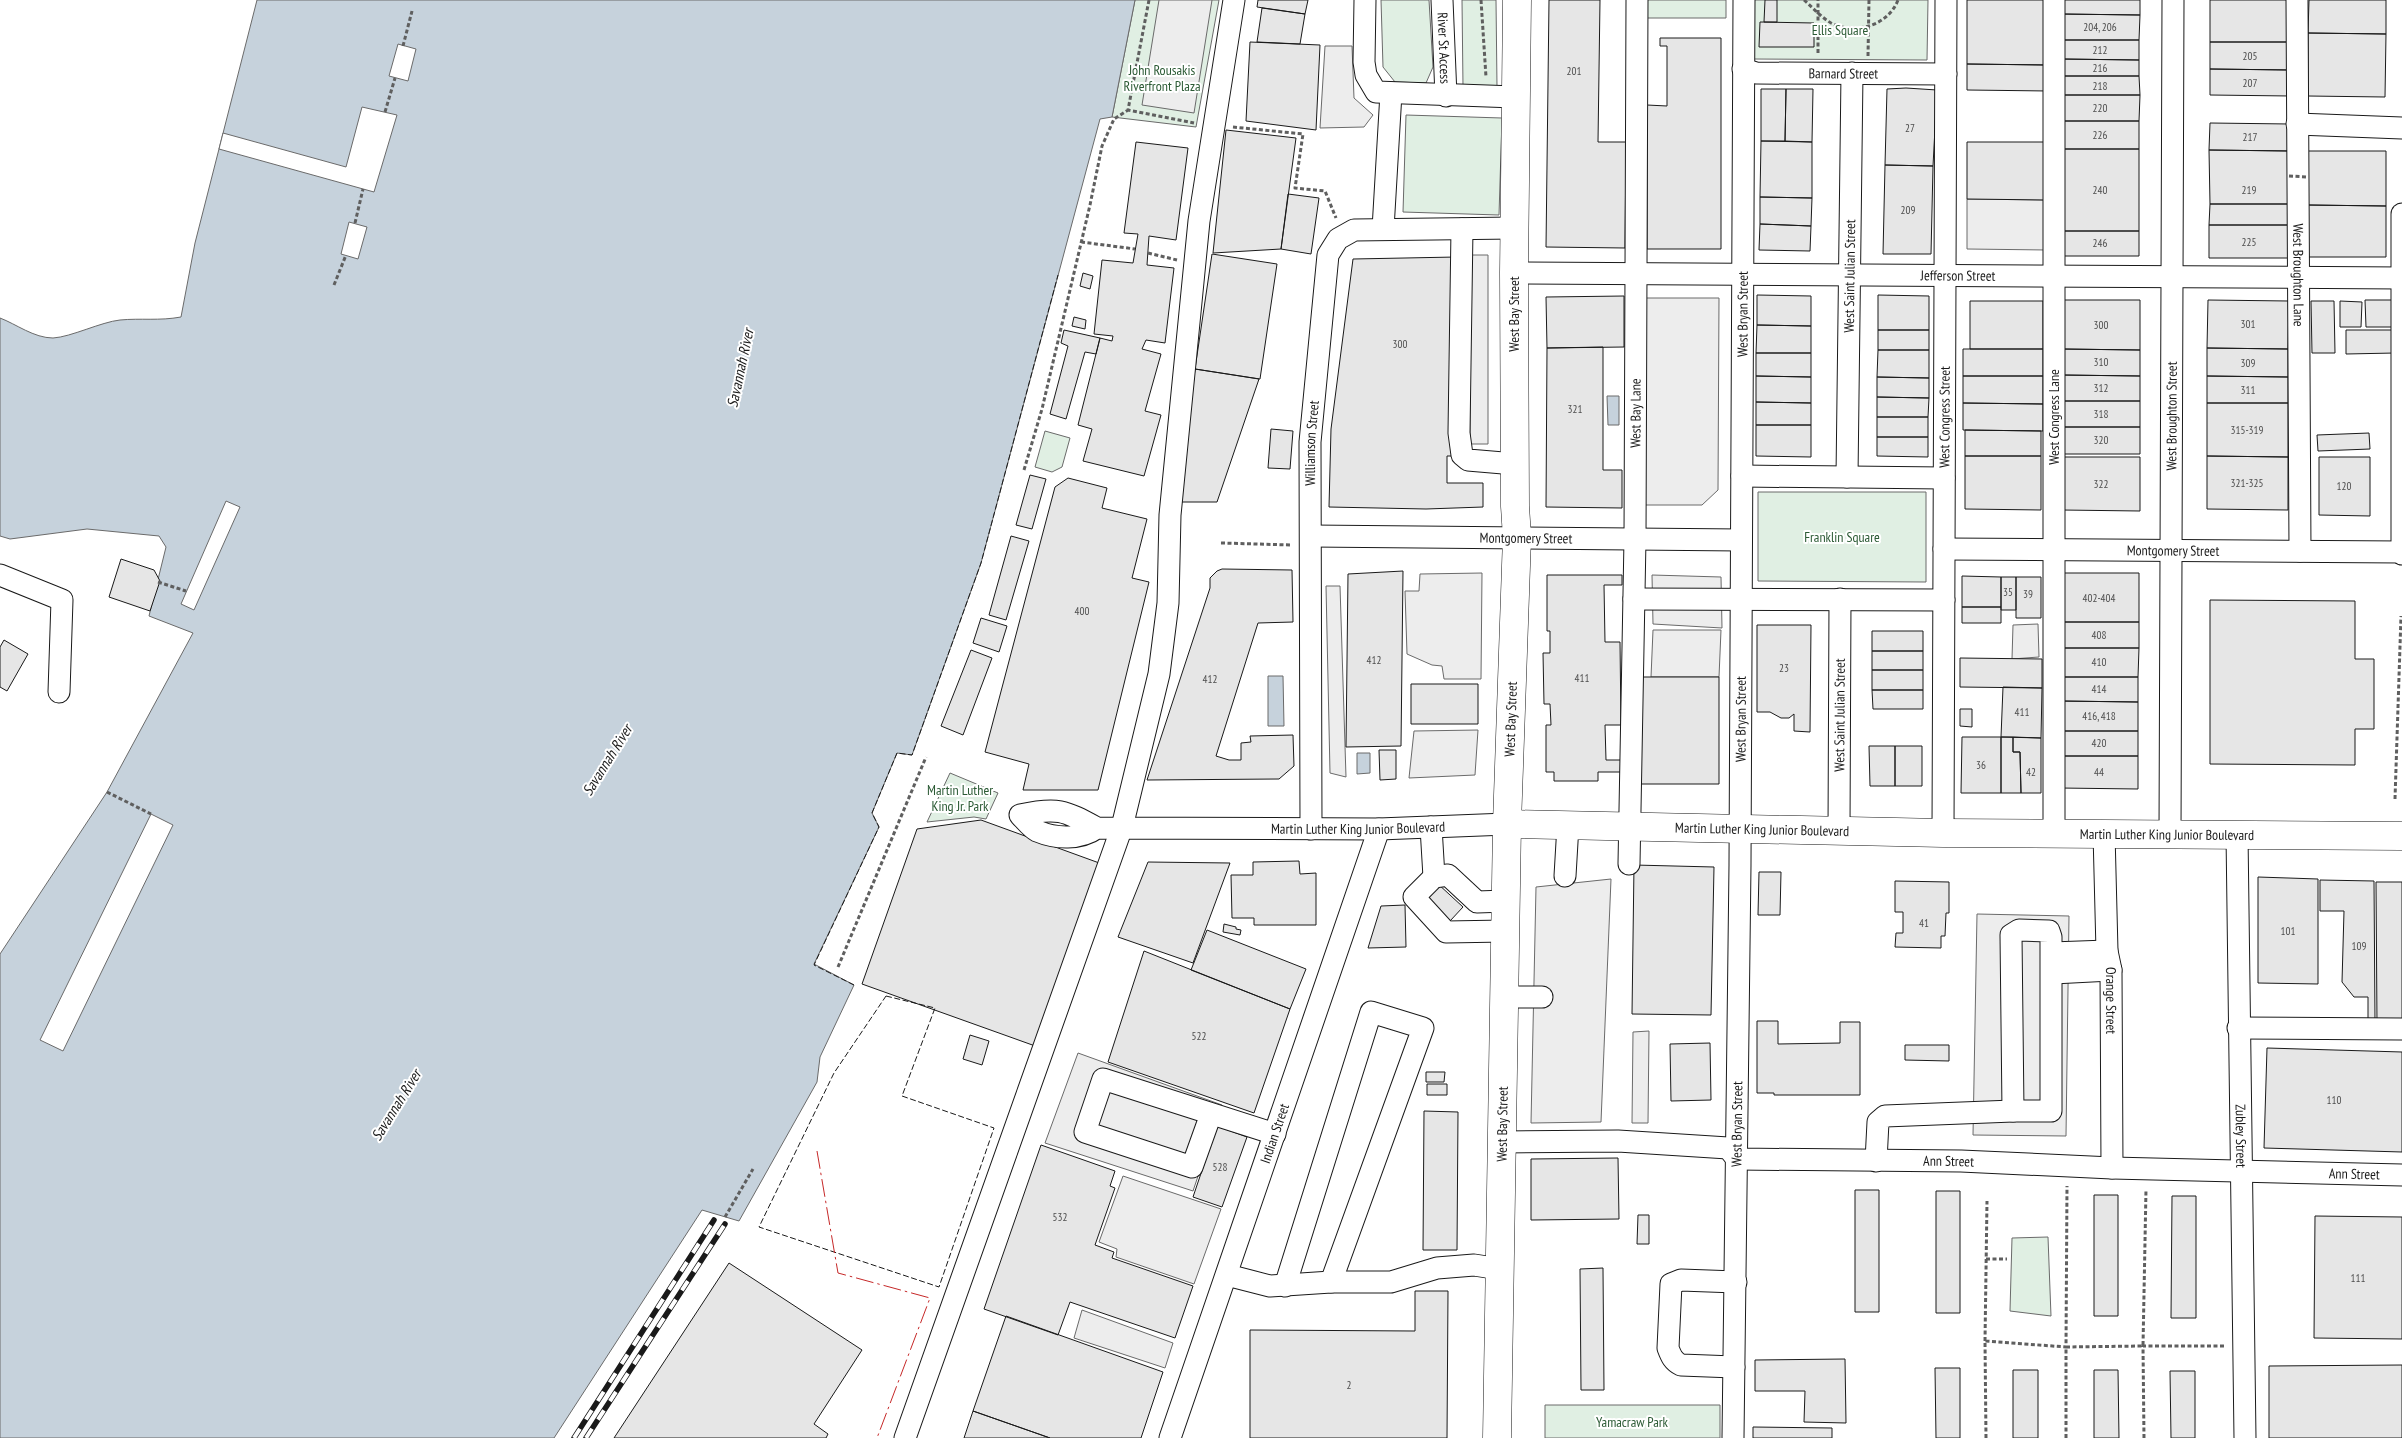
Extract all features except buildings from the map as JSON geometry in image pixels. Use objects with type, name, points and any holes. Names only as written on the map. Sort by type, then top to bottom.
[{"type":"main road","name":"West Bay Street","points":[[1497,1438],[1507,824],[1517,537],[1514,228],[1517,0]]},
{"type":"main road","name":"Martin Luther King Junior Boulevard","points":[[1507,824],[1943,833],[2402,836]]},
{"type":"street","points":[[905,1438],[1122,827],[1159,674],[1168,603],[1170,516],[1199,221],[1234,0]]},
{"type":"street","points":[[1365,0],[1364,62],[1366,75],[1376,92],[1515,97]]},
{"type":"street","name":"River St Access","points":[[1442,0],[1446,96]]},
{"type":"street","name":"West Bay Lane","points":[[1628,864],[1635,539],[1636,273],[1642,239],[1637,0]]},
{"type":"street","name":"West Bryan Street","points":[[1733,1438],[1740,829],[1744,0]]},
{"type":"street","name":"West Congress Street","points":[[1943,833],[1946,0]]},
{"type":"street","name":"West Congress Lane","points":[[2054,0],[2054,833]]},
{"type":"street","name":"West Broughton Street","points":[[2170,834],[2173,0]]},
{"type":"street","name":"West Broughton Lane","points":[[2297,0],[2300,550]]},
{"type":"street","name":"Barnard Street","points":[[1743,69],[1756,73],[1856,65],[1946,74]]},
{"type":"street","name":"West Saint Julian Street","points":[[1846,477],[1849,274],[1856,65]]},
{"type":"street","points":[[1383,229],[1391,93]]},
{"type":"street","points":[[2297,124],[2402,128]]},
{"type":"street","points":[[2402,214],[2402,553]]},
{"type":"street","points":[[1343,236],[1354,230],[1514,228]]},
{"type":"street","points":[[1462,229],[1460,433],[1462,455],[1468,460],[1515,464]]},
{"type":"street","name":"Williamson Street","points":[[1310,828],[1306,540],[1310,442],[1328,255],[1338,239],[1343,236]]},
{"type":"street","name":"Jefferson Street","points":[[1514,273],[2402,278]]},
{"type":"street","points":[[1742,476],[1944,478]]},
{"type":"street","name":"Montgomery Street","points":[[1306,540],[1517,537],[1742,540]]},
{"type":"street","name":"Montgomery Street","points":[[1944,549],[2300,550],[2402,553]]},
{"type":"street","points":[[0,575],[62,600],[59,692]]},
{"type":"street","points":[[1634,599],[1944,600]]},
{"type":"street","name":"West Saint Julian Street","points":[[1839,831],[1840,599]]},
{"type":"street","name":"Martin Luther King Junior Boulevard","points":[[1097,828],[1379,829],[1507,824]]},
{"type":"street","points":[[1565,876],[1568,825]]},
{"type":"street","points":[[1431,827],[1434,877]]},
{"type":"street","name":"Indian Street","points":[[1170,1438],[1379,829]]},
{"type":"street","name":"Orange Street","points":[[2104,833],[2109,961],[2112,1168]]},
{"type":"street","name":"Zubley Street","points":[[2237,834],[2238,1028],[2245,1438]]},
{"type":"street","points":[[1505,931],[1446,932],[1414,897],[1434,877],[1448,875],[1477,902],[1506,901]]},
{"type":"street","points":[[1876,1161],[1878,1122],[1885,1116],[2051,1110],[2052,963],[2049,931],[2019,930],[2011,935],[2013,1111]]},
{"type":"street","points":[[2052,963],[2109,961]]},
{"type":"street","points":[[1504,997],[1542,997]]},
{"type":"street","points":[[1285,1286],[1371,1012],[1423,1028],[1330,1282]]},
{"type":"street","points":[[2238,1028],[2402,1028]]},
{"type":"street","points":[[1211,1114],[1192,1167],[1085,1132],[1102,1079],[1274,1134]]},
{"type":"street","points":[[1502,1142],[1618,1141],[1712,1145],[1728,1148],[1737,1160]]},
{"type":"street","name":"Ann Street","points":[[1737,1160],[1961,1161],[2112,1168],[2402,1175]]},
{"type":"street","points":[[1226,1274],[1270,1286],[1285,1286],[1330,1282],[1391,1282],[1438,1268],[1474,1265],[1500,1269]]},
{"type":"street","points":[[1734,1367],[1680,1365],[1671,1356],[1668,1348],[1671,1284],[1681,1280],[1736,1282]]},
{"type":"path","points":[[1024,470],[1042,409],[1102,146],[1114,120],[1128,110],[1149,0]]},
{"type":"path","points":[[1481,0],[1487,84]]},
{"type":"path","points":[[1804,0],[1832,23],[1848,28],[1869,27],[1889,14],[1898,0]]},
{"type":"path","points":[[1818,0],[1818,55],[1826,55]]},
{"type":"path","points":[[1856,65],[1871,56],[1869,0]]},
{"type":"path","points":[[403,46],[412,11]]},
{"type":"path","points":[[385,112],[395,78]]},
{"type":"path","points":[[1128,110],[1202,125]]},
{"type":"path","points":[[1234,127],[1303,134],[1295,188],[1325,191],[1343,236]]},
{"type":"path","points":[[2289,176],[2308,177]]},
{"type":"path","points":[[354,223],[363,189]]},
{"type":"path","points":[[1081,242],[1135,249]]},
{"type":"path","points":[[1148,253],[1177,260]]},
{"type":"path","points":[[334,285],[346,255]]},
{"type":"path","points":[[1221,543],[1306,540]]},
{"type":"path","points":[[158,582],[186,591]]},
{"type":"path","points":[[2396,799],[2401,616]]},
{"type":"path","points":[[838,967],[926,757]]},
{"type":"path","points":[[107,792],[151,814]]},
{"type":"path","points":[[725,1217],[753,1169]]},
{"type":"path","points":[[2144,1438],[2143,1346],[2146,1184]]},
{"type":"path","points":[[2066,1438],[2067,1186]]},
{"type":"path","points":[[1986,1438],[1987,1201]]},
{"type":"path","points":[[1986,1259],[2007,1259]]},
{"type":"path","points":[[1985,1341],[2066,1348],[2228,1346]]},
{"type":"green space","name":"John Rousakis Riverfront Plaza","points":[[1135,0],[1219,0],[1196,127],[1112,117]]},
{"type":"green space","points":[[1381,0],[1429,0],[1433,67],[1426,83],[1395,82],[1383,67]]},
{"type":"green space","points":[[1462,0],[1496,0],[1497,87],[1463,87]]},
{"type":"green space","points":[[1647,0],[1726,0],[1726,18],[1646,18]]},
{"type":"green space","name":"Ellis Square","points":[[1754,0],[1928,0],[1927,60],[1753,59]]},
{"type":"green space","points":[[1406,115],[1502,118],[1499,215],[1403,212]]},
{"type":"green space","points":[[1045,431],[1070,438],[1062,467],[1052,472],[1035,467]]},
{"type":"green space","name":"Franklin Square","points":[[1758,492],[1926,492],[1926,582],[1758,581]]},
{"type":"green space","name":"Martin Luther King Jr. Park","points":[[950,773],[998,793],[986,819],[974,817],[927,822]]},
{"type":"green space","points":[[2048,1237],[2051,1316],[2010,1311],[2012,1238]]},
{"type":"green space","name":"Yamacraw Park","points":[[1545,1405],[1720,1405],[1720,1438],[1545,1438]]},
{"type":"shaded area","points":[[1159,0],[1212,0],[1194,113],[1142,105]]},
{"type":"shaded area","points":[[1325,46],[1352,46],[1354,98],[1373,115],[1364,127],[1320,128]]},
{"type":"shaded area","points":[[1967,199],[2047,200],[2047,250],[1967,249]]},
{"type":"shaded area","points":[[1470,255],[1488,255],[1488,444],[1470,444]]},
{"type":"shaded area","points":[[1645,298],[1719,298],[1718,490],[1702,505],[1644,505]]},
{"type":"shaded area","points":[[1482,573],[1481,679],[1444,679],[1442,666],[1432,665],[1407,654],[1405,591],[1419,591],[1420,574]]},
{"type":"shaded area","points":[[1652,575],[1721,577],[1722,628],[1653,624]]},
{"type":"shaded area","points":[[1326,586],[1340,586],[1346,777],[1330,773]]},
{"type":"shaded area","points":[[2038,624],[2039,657],[2012,659],[2013,625]]},
{"type":"shaded area","points":[[1653,630],[1721,630],[1719,677],[1651,677]]},
{"type":"shaded area","points":[[1478,730],[1475,775],[1409,778],[1414,731]]},
{"type":"shaded area","points":[[1611,879],[1601,1122],[1531,1123],[1536,887]]},
{"type":"shaded area","points":[[1977,914],[2069,916],[2066,1136],[1973,1135]]},
{"type":"shaded area","points":[[1649,1031],[1648,1123],[1632,1123],[1633,1032]]},
{"type":"shaded area","points":[[1078,1053],[1222,1105],[1193,1191],[1045,1143]]},
{"type":"shaded area","points":[[1123,1176],[1221,1209],[1194,1284],[1116,1257],[1117,1249],[1099,1242]]},
{"type":"shaded area","points":[[1082,1310],[1173,1343],[1165,1368],[1074,1338]]},
{"type":"water","name":"Savannah River","points":[[257,0],[1135,0],[1112,117],[1100,119],[981,563],[912,755],[897,753],[872,813],[879,827],[814,964],[854,985],[820,1057],[817,1082],[739,1221],[702,1210],[554,1438],[0,1438],[0,954],[107,792],[193,633],[149,616],[166,547],[159,536],[87,529],[10,539],[0,536],[0,318],[39,336],[53,338],[120,320],[181,317],[195,243]]},
{"type":"water","points":[[1607,396],[1619,396],[1619,425],[1608,425]]},
{"type":"water","points":[[1268,676],[1283,676],[1284,726],[1268,726]]},
{"type":"water","points":[[1357,753],[1370,753],[1370,773],[1357,774]]},
{"type":"pier","points":[[398,44],[416,49],[408,81],[389,76]]},
{"type":"pier","points":[[362,107],[397,115],[374,192],[219,149],[223,133],[346,167]]},
{"type":"pier","points":[[349,222],[367,227],[358,259],[341,254]]},
{"type":"pier","points":[[226,501],[240,507],[194,610],[181,604]]},
{"type":"pier","points":[[151,814],[173,825],[63,1051],[40,1040]]},
{"type":"railway","points":[[574,1438],[714,1220]]},
{"type":"railway","points":[[586,1438],[725,1224]]},
{"type":"fence","points":[[854,985],[814,965],[879,827],[872,813],[897,753],[912,755],[981,563],[1058,275]]},
{"type":"fence","points":[[886,996],[935,1008],[902,1096],[994,1128],[939,1287],[759,1227],[834,1073],[886,996]]},
{"type":"power","points":[[817,1151],[838,1273],[930,1298],[877,1438]]}]
